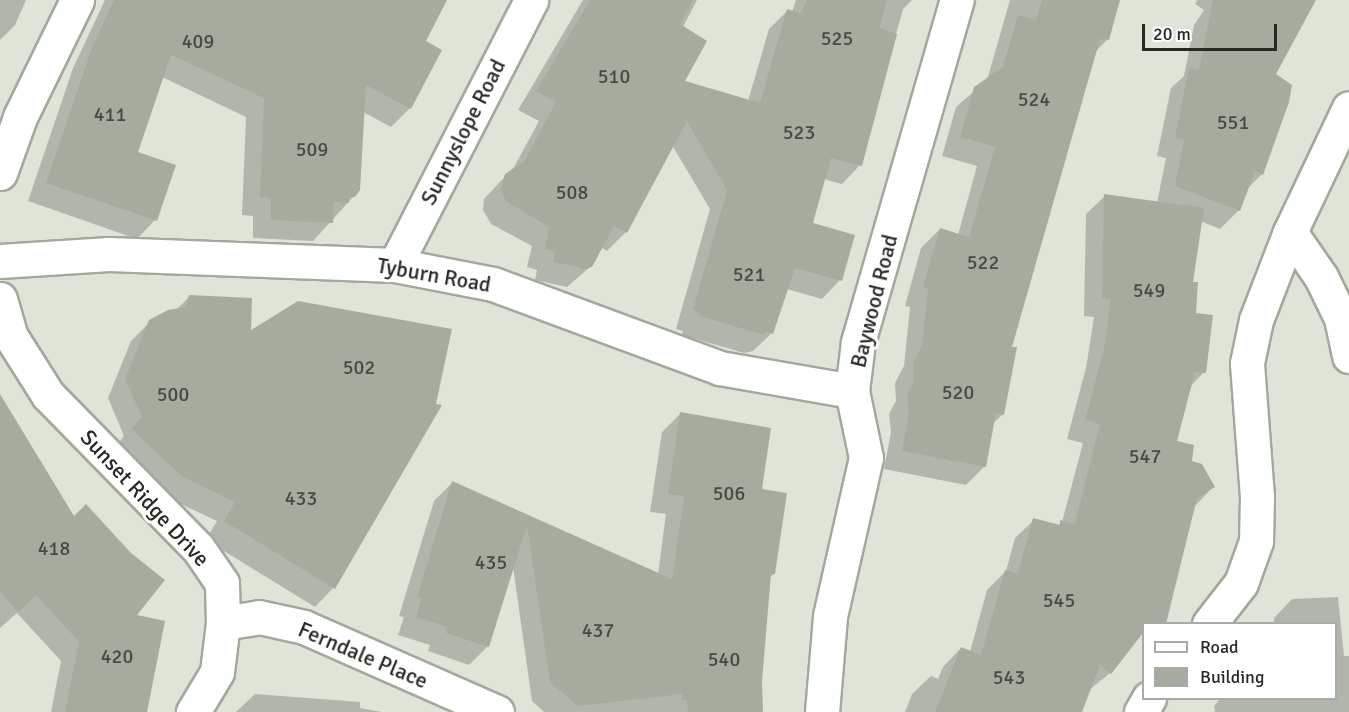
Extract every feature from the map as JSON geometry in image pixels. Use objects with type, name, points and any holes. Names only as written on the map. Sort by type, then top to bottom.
[{"type":"street","points":[[0,173],[20,117],[77,0]]},
{"type":"street","name":"Sunnyslope Road","points":[[395,265],[531,0]]},
{"type":"street","name":"Baywood Road","points":[[822,712],[830,616],[866,458],[852,391],[858,342],[957,0]]},
{"type":"street","points":[[1211,622],[1241,582],[1256,541],[1257,497],[1247,363],[1256,320],[1290,232],[1349,108]]},
{"type":"street","points":[[1290,232],[1322,277],[1341,318],[1349,356]]},
{"type":"street","name":"Tyburn Road","points":[[0,261],[109,254],[395,265],[493,284],[720,368],[852,391]]},
{"type":"street","name":"Sunset Ridge Drive","points":[[0,299],[10,335],[48,395],[198,548],[222,583],[224,622],[217,672],[193,712]]},
{"type":"street","name":"Ferndale Place","points":[[224,622],[259,617],[304,627],[497,712]]},
{"type":"building","points":[[114,0],[447,0],[426,41],[442,50],[411,109],[366,85],[360,190],[355,197],[349,197],[349,203],[334,202],[333,223],[271,220],[271,198],[260,197],[264,98],[171,55],[138,152],[176,165],[157,221],[46,183],[92,48]]},
{"type":"building","points":[[590,0],[693,0],[680,24],[707,41],[685,81],[760,103],[787,9],[801,13],[807,0],[887,0],[879,28],[897,34],[862,166],[831,158],[813,223],[855,235],[842,281],[795,268],[773,334],[766,331],[764,335],[700,316],[701,313],[693,310],[727,190],[687,121],[627,233],[614,226],[592,267],[586,269],[554,262],[554,251],[545,249],[549,227],[506,201],[501,190],[505,174],[524,162],[556,102],[536,91]]},
{"type":"building","points":[[1042,0],[1120,0],[1109,40],[1100,39],[1012,347],[1017,347],[1004,415],[996,413],[986,467],[902,451],[909,412],[907,395],[914,381],[913,363],[922,346],[928,289],[923,287],[940,228],[969,237],[995,147],[960,137],[974,87],[1003,67],[1018,15],[1036,20]]},
{"type":"building","points":[[1213,0],[1316,0],[1276,74],[1292,85],[1289,102],[1263,175],[1255,171],[1240,211],[1175,186],[1184,140],[1175,138],[1189,68],[1199,70]]},
{"type":"building","points":[[1104,194],[1204,208],[1193,282],[1198,282],[1196,313],[1213,315],[1206,373],[1195,372],[1177,441],[1194,445],[1192,461],[1202,464],[1215,487],[1197,498],[1166,622],[1142,622],[1142,634],[1111,674],[1100,665],[1082,712],[935,712],[961,647],[981,655],[1005,570],[1018,574],[1033,518],[1060,525],[1060,520],[1075,524],[1100,424],[1085,420],[1104,348],[1111,299],[1102,298]]},
{"type":"building","points":[[189,295],[252,298],[251,330],[298,301],[452,329],[436,404],[442,405],[335,589],[224,521],[235,502],[183,477],[131,429],[142,417],[125,379],[149,320],[168,310],[186,307]]},
{"type":"building","points":[[0,394],[74,516],[86,504],[131,553],[165,580],[137,615],[165,621],[147,712],[65,712],[79,642],[36,595],[18,612],[0,592]]},
{"type":"building","points":[[680,412],[771,428],[762,489],[787,493],[775,574],[771,574],[762,681],[763,712],[688,712],[687,700],[682,700],[682,694],[578,706],[550,682],[527,525],[489,647],[446,633],[448,627],[416,617],[421,598],[417,597],[452,481],[672,579],[684,496],[668,494]]}]
